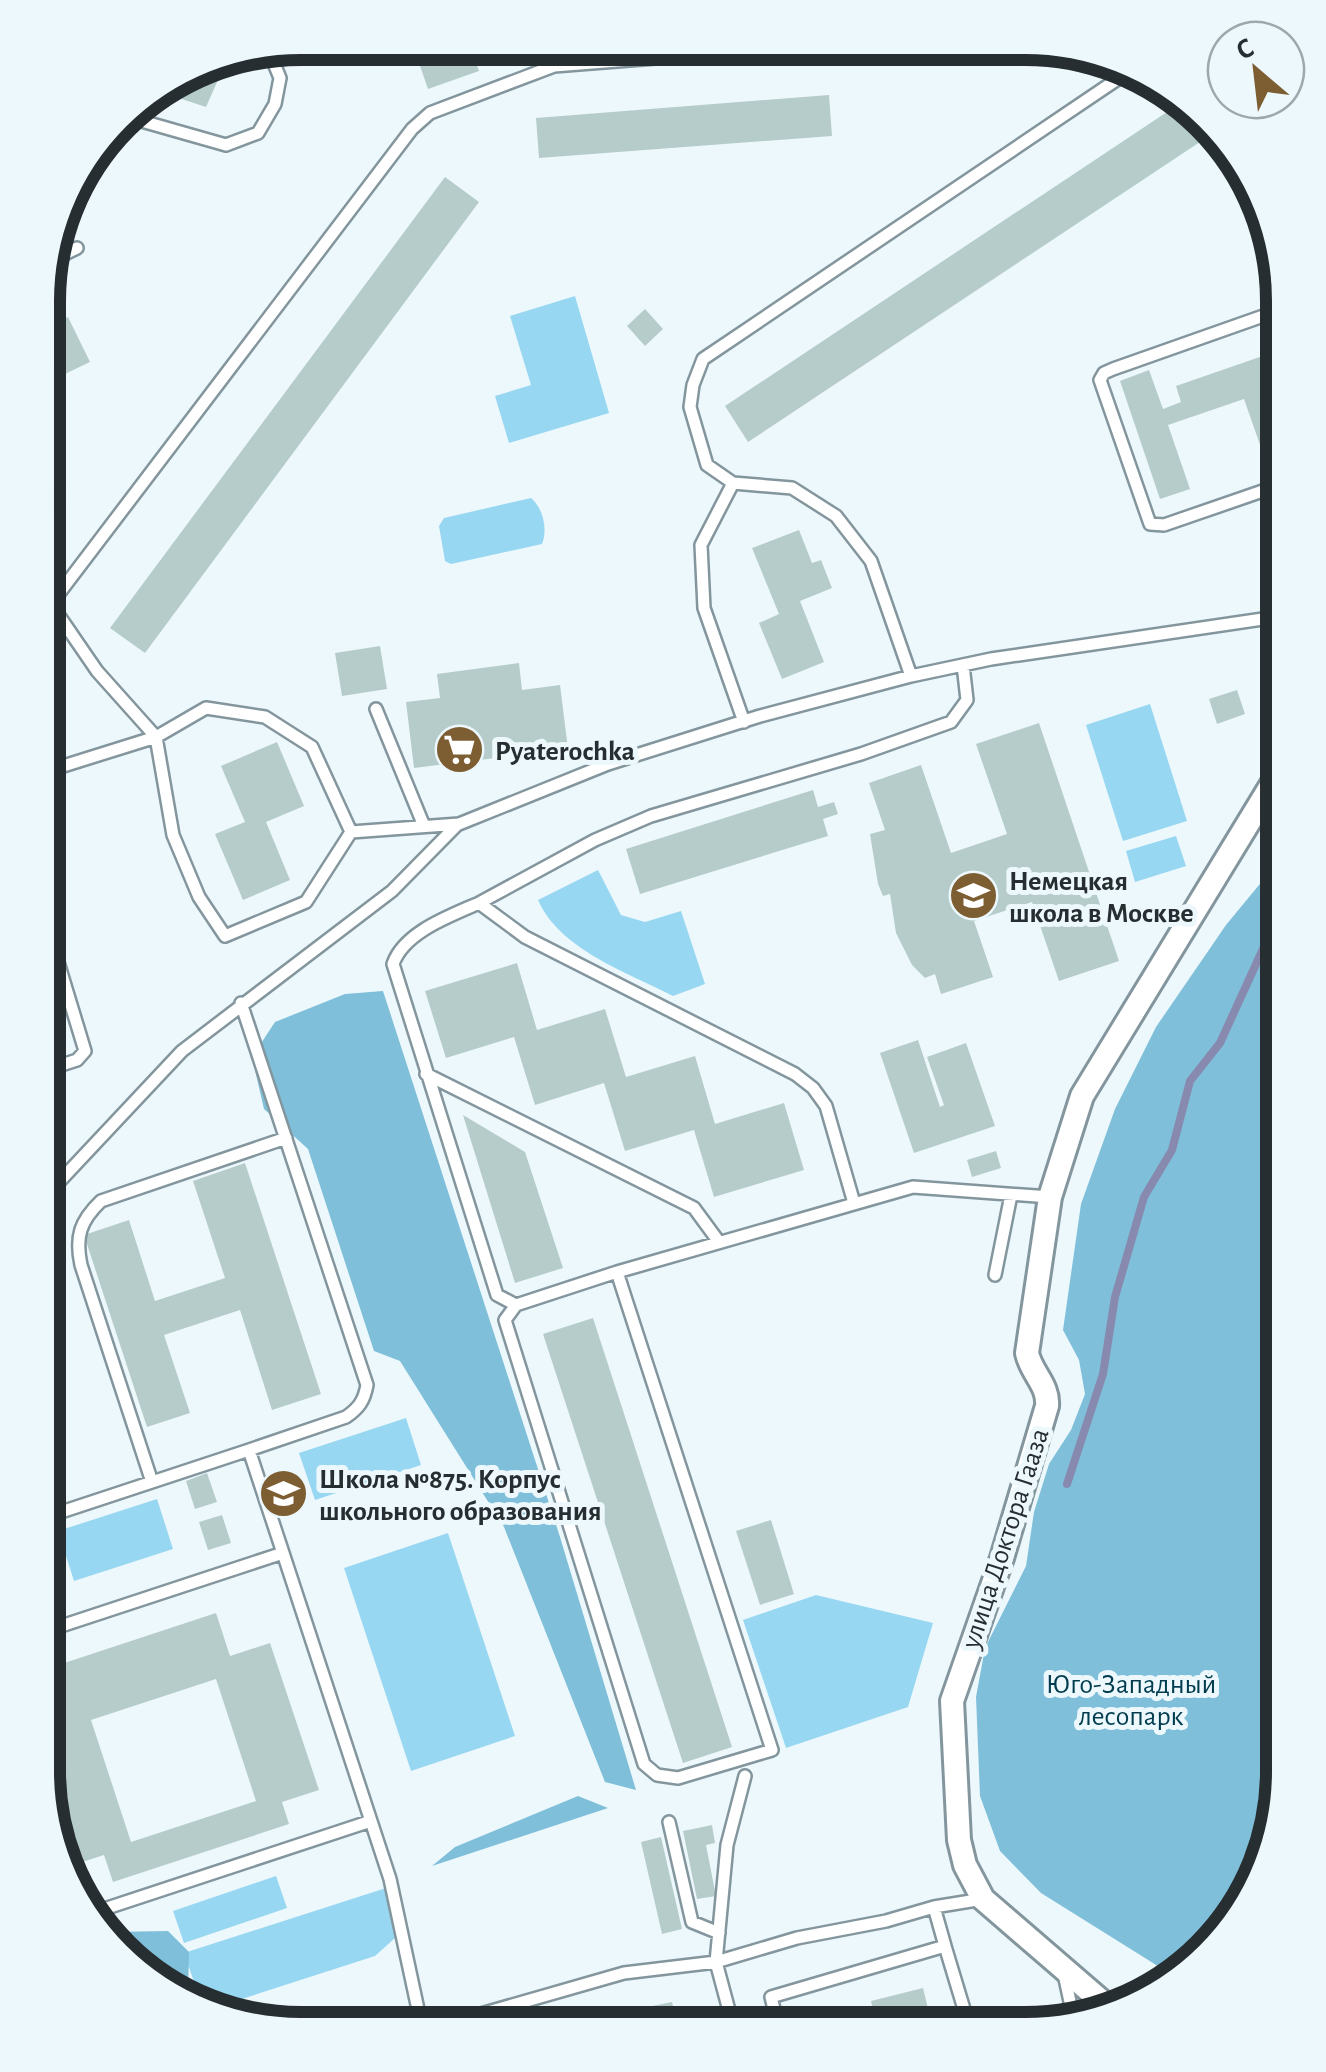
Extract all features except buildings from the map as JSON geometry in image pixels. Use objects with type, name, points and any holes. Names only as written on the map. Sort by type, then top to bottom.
[{"type":"street","name":"улица Доктора Гааза","points":[[1099,2000],[984,1900],[965,1865],[958,1840],[952,1702],[1002,1558],[1047,1406],[1048,1395],[1026,1353],[1050,1197],[1082,1096],[1266,794]]},
{"type":"lane","points":[[552,60],[554,66]]},
{"type":"lane","points":[[60,587],[412,129],[430,113],[554,66],[630,60]]},
{"type":"lane","points":[[141,121],[226,145],[258,133],[274,104],[280,78],[275,62]]},
{"type":"lane","points":[[912,676],[870,560],[836,516],[792,488],[733,483],[708,465],[693,421],[693,385],[703,359],[1118,79]]},
{"type":"lane","points":[[65,254],[77,248]]},
{"type":"lane","points":[[1266,316],[1113,368],[1104,372],[1100,380],[1150,524],[1164,525],[1266,490]]},
{"type":"lane","points":[[733,483],[701,545],[704,608],[744,722]]},
{"type":"lane","points":[[60,619],[98,671],[156,736],[173,835],[198,896],[225,936],[306,902],[351,832]]},
{"type":"lane","points":[[351,832],[459,824],[608,764],[744,722],[963,664],[1266,619]]},
{"type":"lane","points":[[516,1305],[497,1295],[393,964],[398,951],[435,923],[595,840],[651,816],[861,754],[951,722],[967,700],[963,664]]},
{"type":"lane","points":[[60,767],[156,736],[206,708],[265,718],[312,747],[351,832]]},
{"type":"lane","points":[[376,709],[424,826]]},
{"type":"lane","points":[[60,1181],[182,1051],[392,891],[459,824]]},
{"type":"lane","points":[[479,902],[524,937],[814,1088],[826,1106],[854,1203]]},
{"type":"lane","points":[[60,969],[85,1051],[78,1060],[60,1066]]},
{"type":"lane","points":[[60,1512],[346,1417],[358,1408],[367,1385],[242,1003]]},
{"type":"lane","points":[[426,1074],[694,1208],[719,1242]]},
{"type":"lane","points":[[152,1482],[81,1266],[79,1232],[87,1215],[101,1201],[286,1138]]},
{"type":"lane","points":[[617,1272],[772,1750],[678,1778],[657,1775],[644,1764],[505,1320],[516,1305],[617,1272],[912,1187],[1050,1197]]},
{"type":"lane","points":[[995,1275],[1011,1196]]},
{"type":"lane","points":[[249,1450],[390,1879],[419,2012]]},
{"type":"lane","points":[[60,1626],[282,1553]]},
{"type":"lane","points":[[729,2012],[716,1962],[728,1845],[745,1776]]},
{"type":"lane","points":[[104,1909],[371,1821]]},
{"type":"lane","points":[[669,1822],[692,1922],[719,1934]]},
{"type":"lane","points":[[488,2012],[624,1973],[716,1962],[797,1938],[886,1921],[934,1907],[984,1900]]},
{"type":"lane","points":[[934,1907],[965,2012]]},
{"type":"lane","points":[[775,2012],[771,1996],[945,1946]]},
{"type":"lane","points":[[1063,1970],[1071,2007]]},
{"type":"shaded area","points":[[575,296],[609,413],[509,443],[495,396],[531,385],[510,316]]},
{"type":"shaded area","points":[[531,498],[543,519],[542,544],[451,564],[445,561],[439,526],[444,518]]},
{"type":"shaded area","points":[[1150,704],[1187,821],[1123,841],[1086,725]]},
{"type":"shaded area","points":[[1176,836],[1186,866],[1135,882],[1126,851]]},
{"type":"shaded area","points":[[598,870],[621,915],[645,922],[681,911],[705,984],[673,996],[596,958],[562,933],[538,900]]},
{"type":"shaded area","points":[[406,1418],[421,1465],[315,1500],[299,1453]]},
{"type":"shaded area","points":[[157,1499],[173,1549],[74,1581],[60,1530]]},
{"type":"shaded area","points":[[448,1533],[515,1736],[411,1771],[344,1568]]},
{"type":"shaded area","points":[[816,1595],[933,1623],[908,1707],[786,1748],[743,1620]]},
{"type":"shaded area","points":[[276,1876],[287,1908],[184,1943],[173,1911]]},
{"type":"shaded area","points":[[386,1888],[395,1938],[375,1956],[233,2002],[196,1988],[184,1953]]},
{"type":"green space","name":"Юго-Западный лесопарк","points":[[1266,877],[1265,1787],[1253,1848],[1241,1877],[1216,1918],[1162,1969],[1041,1893],[1000,1851],[980,1796],[976,1697],[985,1648],[1026,1566],[1034,1512],[1049,1464],[1071,1430],[1085,1394],[1079,1360],[1063,1330],[1081,1204],[1115,1109],[1156,1027],[1226,925]]},
{"type":"green space","points":[[383,991],[560,1537],[636,1790],[605,1782],[504,1527],[400,1361],[374,1351],[308,1149],[264,1109],[252,1057],[275,1022],[345,994]]},
{"type":"green space","points":[[578,1796],[608,1808],[432,1866],[455,1847]]},
{"type":"green space","points":[[168,1931],[189,1952],[188,1984],[154,1962],[123,1932]]},
{"type":"waterway","points":[[1067,1484],[1103,1374],[1115,1297],[1144,1197],[1172,1150],[1190,1081],[1220,1043],[1266,943]]},
{"type":"place","name":"Pyaterochka","points":[[460,750]]},
{"type":"place","name":"Немецкая школа в Москве","points":[[974,896]]},
{"type":"place","name":"Школа №875. Корпус школьного образования","points":[[284,1494]]}]
